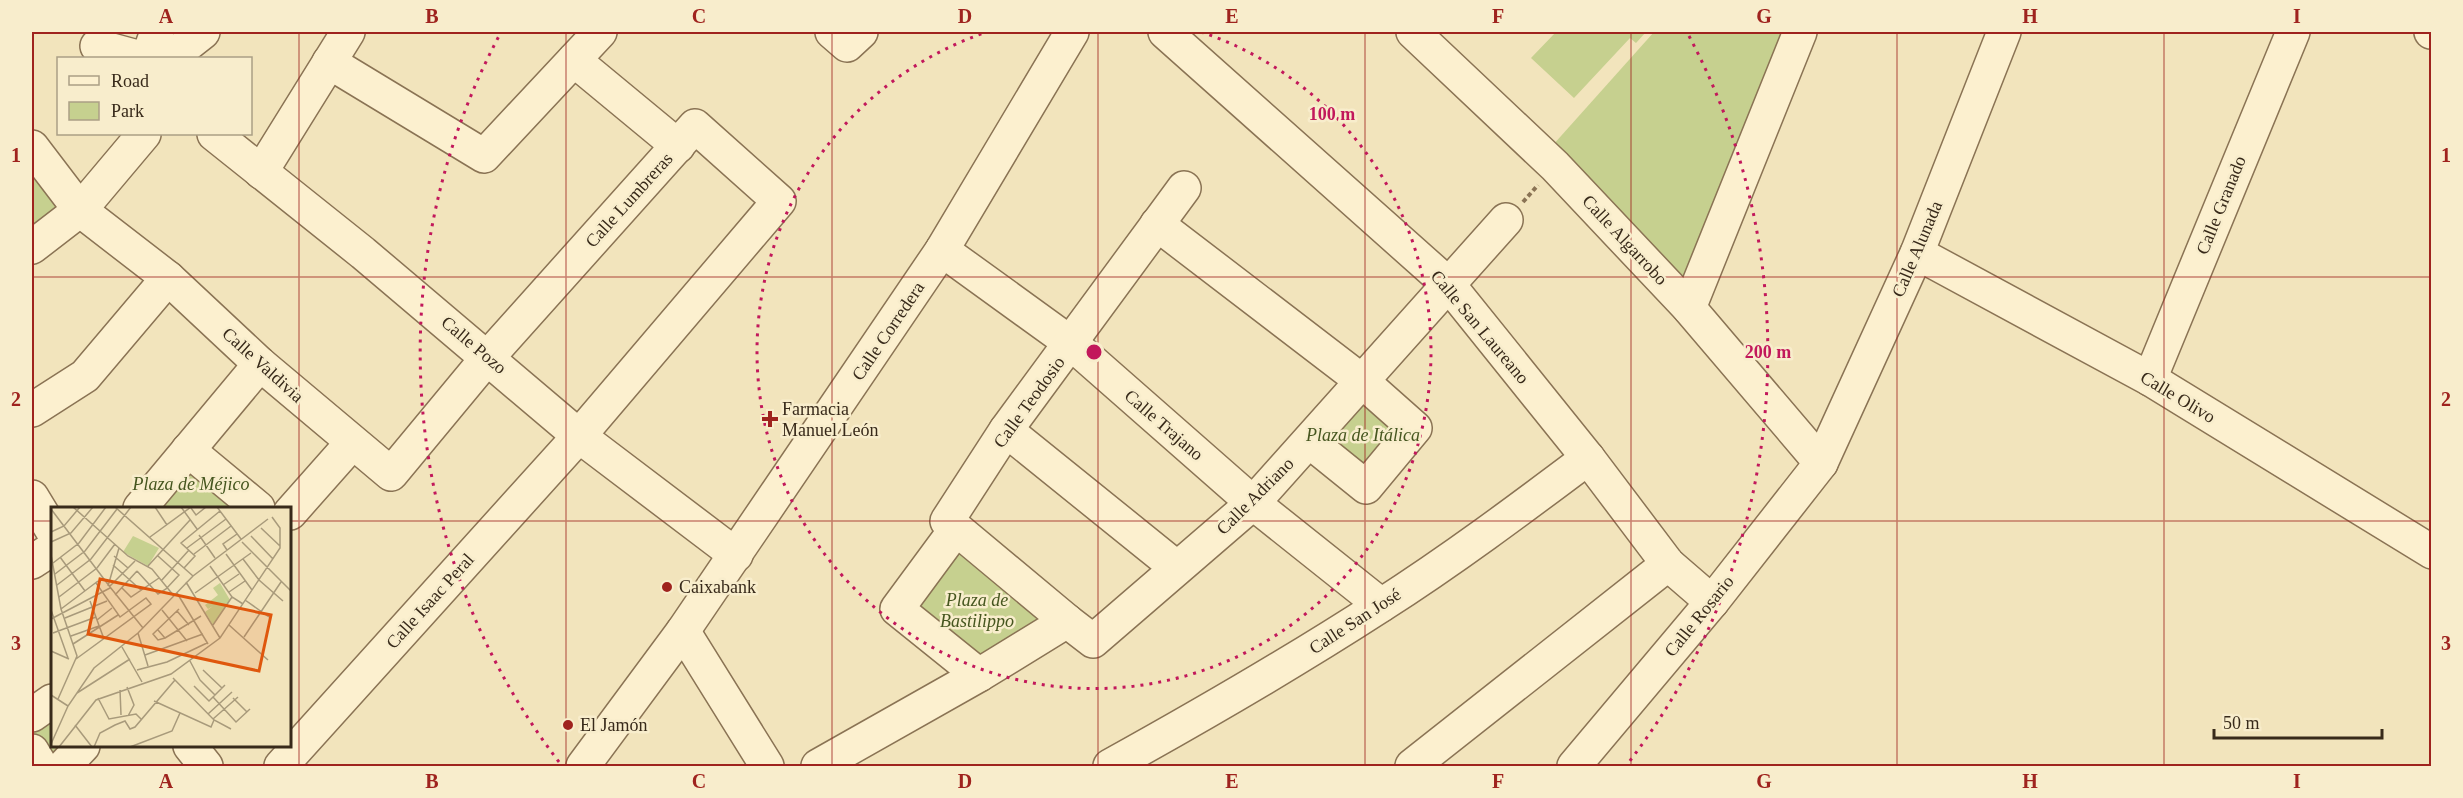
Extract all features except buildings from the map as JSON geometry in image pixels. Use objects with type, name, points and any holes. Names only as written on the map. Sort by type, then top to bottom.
[{"type":"street","points":[[99,45],[154,53],[203,32]]},
{"type":"street","points":[[261,172],[348,32]]},
{"type":"street","name":"Calle Corredera","points":[[583,766],[736,555],[942,250],[1072,32]]},
{"type":"street","name":"Calle San Laureano","points":[[1165,32],[1448,284],[1588,458],[1668,564],[1712,602]]},
{"type":"street","name":"Calle Algarrobo","points":[[1413,32],[1556,166],[1689,308],[1821,463]]},
{"type":"street","points":[[1689,308],[1800,32]]},
{"type":"street","name":"Calle Alunada","points":[[1821,463],[1917,253],[2004,32]]},
{"type":"street","name":"Calle Granado","points":[[2150,379],[2293,32]]},
{"type":"street","points":[[329,63],[484,156],[590,40],[678,146]]},
{"type":"street","name":"Calle Lumbreras","points":[[488,357],[695,126],[778,201]]},
{"type":"street","points":[[32,248],[80,210],[143,135]]},
{"type":"street","name":"Calle Pozo","points":[[215,135],[488,357],[579,436],[736,555]]},
{"type":"street","name":"Calle Valdivia","points":[[32,147],[80,210],[168,278],[260,364],[391,474],[488,357]]},
{"type":"street","name":"Calle Teodosio","points":[[956,529],[947,521],[1006,430],[1072,344],[1184,188]]},
{"type":"street","name":"Calle Isaac Peral","points":[[281,766],[579,436],[778,201]]},
{"type":"street","name":"Calle Adriano","points":[[1066,621],[1093,641],[1253,503],[1506,220]]},
{"type":"street","points":[[1158,224],[1362,381],[1415,428],[1366,487],[1309,441]]},
{"type":"street","name":"Calle Trajano","points":[[942,250],[1072,344],[1253,503],[1381,605]]},
{"type":"street","name":"Calle Olivo","points":[[1917,253],[2150,379],[2432,552]]},
{"type":"street","points":[[32,410],[85,376],[168,278]]},
{"type":"street","points":[[149,505],[188,450],[260,364]]},
{"type":"street","points":[[1006,430],[1177,568]]},
{"type":"street","points":[[291,512],[352,443]]},
{"type":"street","points":[[188,450],[257,507]]},
{"type":"street","name":"Calle San José","points":[[1110,766],[1249,688],[1381,605],[1491,530],[1588,458]]},
{"type":"street","name":"Calle Rosario","points":[[1574,766],[1712,602],[1821,463]]},
{"type":"street","points":[[32,497],[51,528]]},
{"type":"street","points":[[818,766],[979,675],[1066,621],[956,529],[897,609],[979,675]]},
{"type":"street","points":[[32,562],[51,550]]},
{"type":"street","points":[[1412,766],[1668,564]]},
{"type":"street","points":[[683,631],[767,766]]},
{"type":"street","points":[[32,715],[51,702]]},
{"type":"street","points":[[64,766],[82,747]]},
{"type":"street","points":[[191,747],[206,766]]},
{"type":"street","points":[[32,751],[41,766]]},
{"type":"path","points":[[1506,220],[1556,166]]},
{"type":"green space","points":[[1556,32],[1646,32],[1636,43],[1630,38],[1574,98],[1531,58]]},
{"type":"green space","points":[[1654,32],[1800,32],[1689,308],[1544,155]]},
{"type":"green space","points":[[32,147],[80,210],[32,247]]},
{"type":"green space","name":"Plaza de Itálica","points":[[1362,381],[1415,428],[1366,487],[1309,441]]},
{"type":"green space","name":"Plaza de Méjico","points":[[188,450],[257,507],[160,507]]},
{"type":"green space","name":"Plaza de Bastilippo","points":[[956,529],[1067,621],[979,675],[897,609]]},
{"type":"green space","points":[[51,702],[51,747],[82,747],[64,766],[32,751],[32,715]]},
{"type":"place","name":"Farmacia Manuel León","points":[[770,419]]},
{"type":"place","name":"Caixabank","points":[[667,587]]},
{"type":"place","name":"El Jamón","points":[[568,725]]}]
